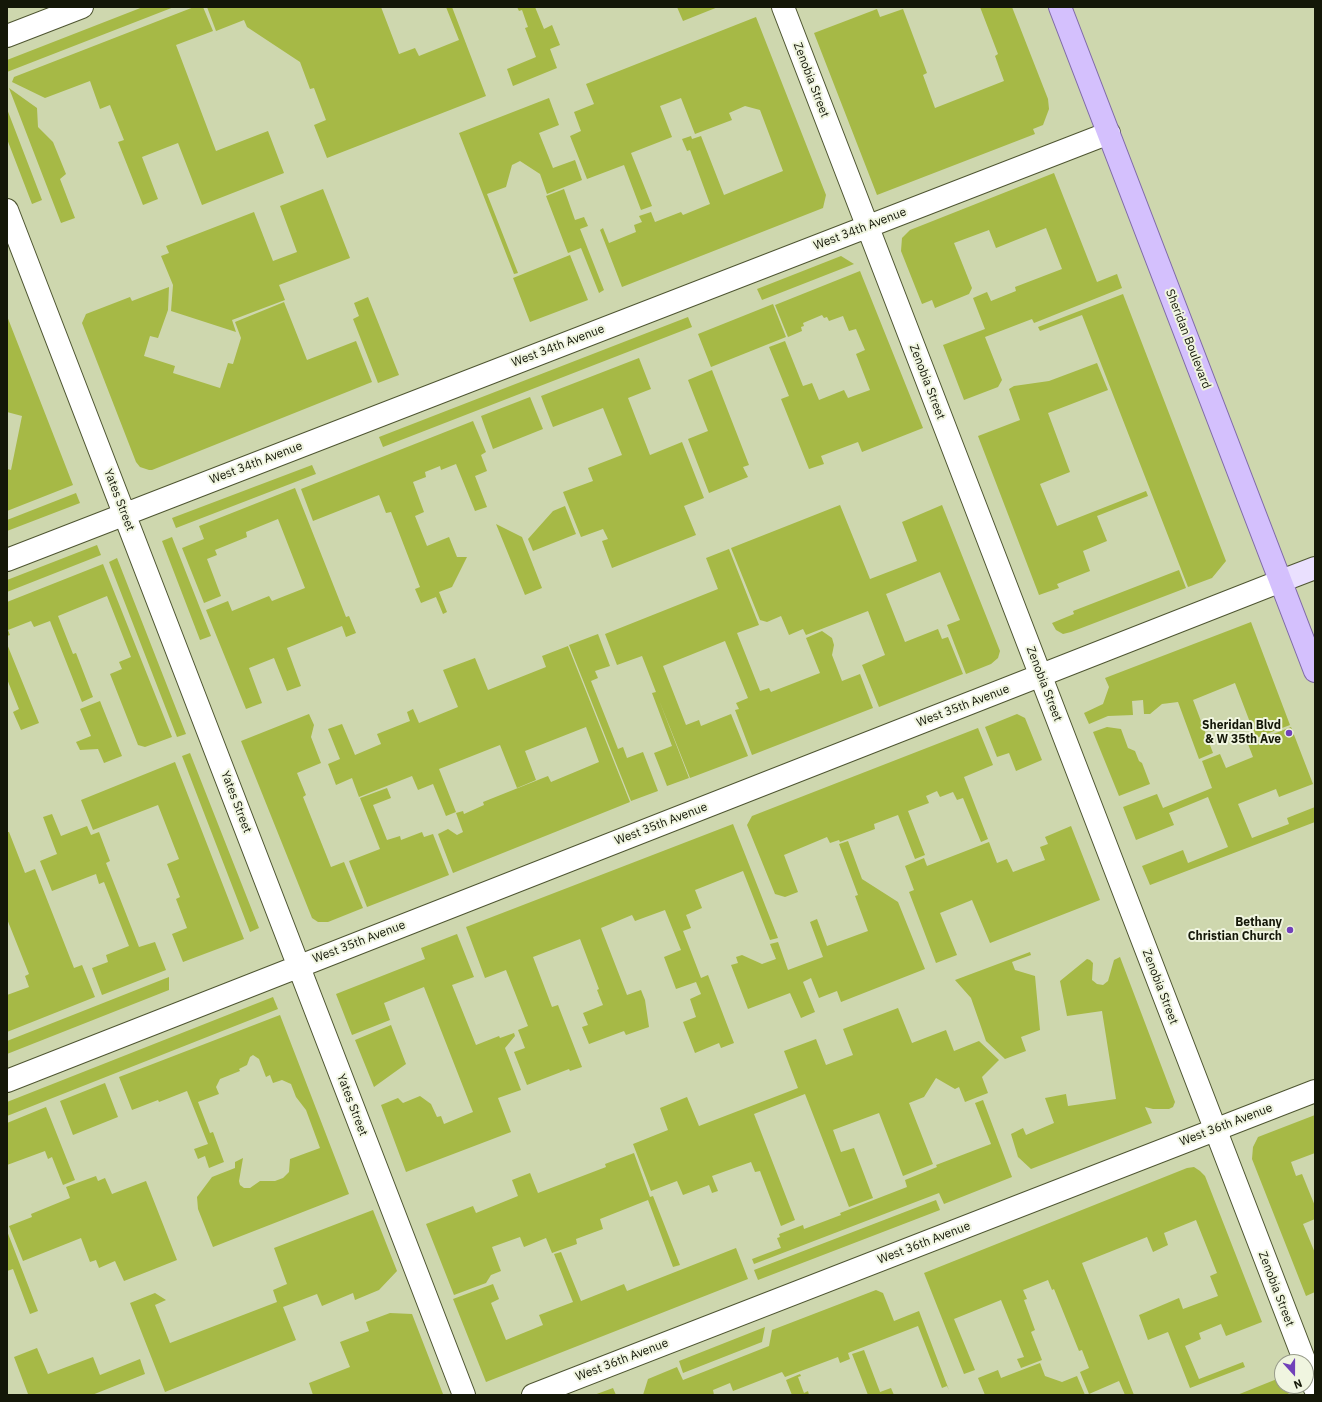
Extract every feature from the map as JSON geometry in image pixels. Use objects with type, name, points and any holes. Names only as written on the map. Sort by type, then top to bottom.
[{"type":"main road","name":"Sheridan Boulevard","points":[[1060,7],[1315,671]]},
{"type":"street","points":[[7,36],[82,7]]},
{"type":"street","name":"Zenobia Street","points":[[783,7],[1301,1354]]},
{"type":"street","name":"West 34th Avenue","points":[[7,560],[1109,133]]},
{"type":"street","name":"Yates Street","points":[[7,210],[464,1395]]},
{"type":"street","name":"West 35th Avenue","points":[[7,1080],[1315,568]]},
{"type":"street","name":"West 36th Avenue","points":[[533,1395],[1315,1091]]},
{"type":"green space","points":[[143,7],[174,7],[7,72],[7,60]]},
{"type":"green space","points":[[194,7],[203,7],[213,31],[176,45],[216,151],[268,131],[284,173],[202,205],[178,143],[142,157],[158,199],[143,205],[118,142],[124,140],[110,105],[100,109],[90,81],[45,98],[12,82],[14,77]]},
{"type":"green space","points":[[207,7],[381,7],[399,54],[415,48],[419,56],[459,40],[446,7],[452,7],[486,96],[327,158],[314,125],[326,120],[314,88],[310,89],[300,62],[247,27],[244,20],[216,31]]},
{"type":"green space","points":[[517,7],[535,7],[544,29],[552,25],[560,45],[550,49],[557,68],[513,86],[507,69],[536,57],[525,28],[528,27],[522,10],[519,11]]},
{"type":"green space","points":[[677,7],[718,7],[683,21]]},
{"type":"green space","points":[[980,7],[1012,7],[1048,99],[1049,109],[1043,125],[1033,129],[1035,134],[877,195],[814,33],[877,9],[880,17],[903,9],[927,73],[923,75],[935,108],[1004,81],[995,56],[998,54]]},
{"type":"green space","points":[[756,17],[826,195],[823,208],[622,287],[600,230],[603,228],[609,243],[636,232],[634,225],[642,222],[639,216],[651,212],[655,222],[681,212],[683,215],[710,204],[690,150],[687,151],[682,139],[691,136],[692,139],[701,136],[724,195],[783,171],[760,110],[745,106],[729,113],[732,120],[695,134],[681,98],[660,106],[672,137],[631,153],[652,206],[641,210],[624,165],[587,179],[570,136],[581,131],[574,112],[594,104],[586,84]]},
{"type":"green space","points":[[9,88],[37,108],[38,127],[53,142],[66,174],[60,179],[75,218],[61,223]]},
{"type":"green space","points":[[549,98],[559,125],[539,133],[553,168],[575,160],[582,180],[547,194],[540,174],[520,161],[512,165],[506,187],[487,194],[518,273],[514,274],[459,133]]},
{"type":"green space","points":[[7,109],[42,200],[32,204],[7,139]]},
{"type":"green space","points":[[1054,173],[1097,282],[1117,274],[1122,288],[1034,323],[1032,319],[985,337],[1002,380],[998,387],[964,400],[943,345],[985,329],[973,298],[987,292],[991,301],[1016,291],[1015,287],[1062,269],[1046,228],[996,248],[989,230],[954,243],[972,288],[969,294],[935,308],[932,300],[922,304],[901,251],[902,238],[910,230]]},
{"type":"green space","points":[[323,189],[350,258],[279,285],[285,300],[232,320],[236,332],[171,311],[173,285],[161,256],[169,253],[166,246],[254,212],[273,261],[297,252],[280,206]]},
{"type":"green space","points":[[564,189],[575,220],[584,217],[588,226],[580,229],[604,290],[599,293],[581,248],[568,253],[546,196]]},
{"type":"green space","points":[[570,255],[588,300],[530,322],[513,278]]},
{"type":"green space","points":[[841,256],[854,264],[762,300],[757,289]]},
{"type":"green space","points":[[860,271],[923,428],[862,452],[858,442],[821,456],[824,464],[809,469],[781,399],[789,396],[769,347],[785,341],[803,386],[812,383],[819,400],[844,390],[848,398],[870,390],[856,354],[865,350],[856,329],[849,331],[843,316],[829,321],[827,317],[824,318],[822,315],[803,323],[804,326],[801,327],[802,331],[788,337],[775,305]]},
{"type":"green space","points":[[169,287],[168,310],[158,338],[150,336],[144,356],[175,366],[173,373],[220,388],[228,363],[233,364],[241,338],[235,322],[284,302],[307,360],[356,341],[372,382],[152,470],[140,467],[136,462],[82,323],[86,314],[130,297],[132,301]]},
{"type":"green space","points":[[1123,294],[1226,561],[1212,578],[1188,587],[1082,315],[1040,331],[1038,327]]},
{"type":"green space","points":[[368,297],[399,375],[378,383],[353,319],[359,316],[354,303]]},
{"type":"green space","points":[[773,304],[786,337],[711,367],[698,334]]},
{"type":"green space","points":[[7,316],[73,485],[7,511],[7,469],[11,470],[22,416],[7,412]]},
{"type":"green space","points":[[688,317],[692,327],[383,447],[379,437]]},
{"type":"green space","points":[[639,358],[651,389],[628,398],[650,455],[682,442],[704,498],[684,506],[696,535],[612,568],[602,541],[608,539],[603,529],[581,537],[563,492],[593,481],[588,468],[622,455],[603,408],[553,427],[541,396]]},
{"type":"green space","points":[[1097,363],[1108,390],[1048,413],[1070,472],[1040,484],[1057,526],[1146,491],[1148,496],[1097,516],[1107,541],[1083,551],[1090,571],[1057,584],[1059,588],[1039,595],[978,436],[1020,420],[1009,389],[1014,386],[1049,381]]},
{"type":"green space","points":[[712,370],[749,465],[743,467],[748,477],[709,493],[688,439],[708,431],[688,380]]},
{"type":"green space","points":[[530,397],[543,429],[493,449],[481,416]]},
{"type":"green space","points":[[473,421],[486,452],[481,455],[487,471],[475,476],[487,507],[475,511],[456,464],[441,470],[440,466],[425,472],[426,477],[413,482],[424,512],[415,516],[427,546],[449,537],[457,557],[467,557],[452,587],[439,592],[447,612],[443,614],[436,597],[421,603],[415,589],[420,587],[391,512],[386,513],[379,495],[313,521],[301,489]]},
{"type":"green space","points":[[312,465],[316,474],[176,528],[172,518]]},
{"type":"green space","points":[[295,488],[346,617],[349,616],[356,633],[346,637],[342,626],[287,648],[301,686],[287,691],[274,658],[249,668],[262,703],[246,709],[206,610],[228,601],[232,611],[269,596],[272,601],[305,588],[278,519],[246,532],[247,537],[215,550],[217,555],[207,559],[221,596],[204,603],[182,548],[204,539],[199,526]]},
{"type":"green space","points":[[76,493],[80,503],[7,531],[7,520]]},
{"type":"green space","points":[[840,505],[870,579],[917,561],[902,522],[942,505],[1000,651],[998,658],[991,664],[966,674],[947,625],[960,620],[940,572],[886,594],[905,642],[938,629],[942,639],[948,637],[963,674],[879,707],[862,665],[885,655],[868,611],[806,635],[803,629],[789,635],[781,616],[767,622],[760,620],[731,548]]},
{"type":"green space","points":[[565,506],[576,534],[533,551],[528,539],[553,511]]},
{"type":"green space","points":[[496,524],[522,537],[542,588],[525,595]]},
{"type":"green space","points":[[172,537],[211,636],[200,640],[162,541]]},
{"type":"green space","points":[[97,545],[101,555],[7,592],[7,580]]},
{"type":"green space","points":[[729,549],[759,625],[737,633],[760,691],[769,688],[771,692],[820,673],[806,638],[822,631],[832,638],[834,645],[832,655],[842,681],[860,674],[873,708],[752,755],[735,710],[739,709],[736,703],[748,698],[725,641],[663,666],[686,725],[699,720],[701,726],[731,714],[748,756],[690,778],[659,700],[689,778],[667,786],[654,753],[672,746],[652,693],[656,692],[642,656],[617,665],[605,634],[718,589],[706,558]]},
{"type":"green space","points":[[117,558],[186,734],[177,737],[109,562]]},
{"type":"green space","points":[[103,564],[172,737],[145,747],[138,745],[110,674],[122,669],[119,662],[131,657],[107,596],[58,616],[73,654],[76,653],[93,697],[82,702],[50,621],[34,627],[31,621],[8,630],[10,635],[7,636],[7,602]]},
{"type":"green space","points":[[1179,570],[1186,588],[1071,632],[1063,634],[1056,630],[1052,623],[1074,614],[1073,611]]},
{"type":"green space","points":[[1251,622],[1290,725],[1256,738],[1235,683],[1193,700],[1213,753],[1199,759],[1178,702],[1162,704],[1150,714],[1144,714],[1143,700],[1132,701],[1133,715],[1108,716],[1089,724],[1084,713],[1103,704],[1109,687],[1105,678]]},
{"type":"green space","points":[[598,634],[610,666],[595,671],[598,678],[591,681],[618,749],[623,747],[627,758],[643,752],[658,791],[631,801],[569,645]]},
{"type":"green space","points":[[7,644],[39,723],[21,730],[13,712],[19,709],[7,679]]},
{"type":"green space","points":[[568,646],[630,802],[453,873],[438,834],[448,829],[457,835],[463,832],[456,813],[463,811],[464,814],[484,805],[483,802],[548,776],[551,782],[599,762],[586,727],[525,751],[536,780],[517,788],[500,745],[439,769],[456,812],[446,816],[433,784],[418,790],[412,776],[359,797],[352,778],[336,785],[328,764],[340,759],[328,729],[342,724],[355,755],[381,744],[377,734],[410,721],[407,712],[413,709],[419,723],[458,707],[443,670],[475,658],[488,690],[546,667],[542,656]]},
{"type":"green space","points":[[100,701],[122,756],[104,763],[98,749],[80,750],[76,742],[91,736],[80,709]]},
{"type":"green space","points":[[309,714],[314,725],[311,737],[321,763],[297,773],[306,795],[303,797],[331,867],[344,862],[363,908],[328,922],[318,922],[312,918],[241,741]]},
{"type":"green space","points":[[1017,714],[1025,718],[1042,760],[1016,771],[1009,753],[997,757],[985,727]]},
{"type":"green space","points":[[1107,727],[1121,729],[1128,748],[1135,751],[1139,761],[1142,763],[1150,784],[1119,796],[1093,732]]},
{"type":"green space","points":[[1291,727],[1313,784],[1279,797],[1276,789],[1238,804],[1252,838],[1289,824],[1287,818],[1315,807],[1315,822],[1150,885],[1142,866],[1183,850],[1188,863],[1228,847],[1208,797],[1169,813],[1174,825],[1136,840],[1123,807],[1157,794],[1163,808],[1212,788],[1202,761],[1220,754],[1226,768],[1253,757],[1248,744]]},
{"type":"green space","points":[[978,728],[993,765],[964,777],[988,839],[981,842],[963,798],[957,800],[953,792],[940,797],[937,791],[926,796],[929,803],[908,811],[925,855],[915,859],[898,815],[874,824],[875,829],[840,842],[839,840],[830,843],[827,837],[784,855],[798,892],[785,897],[775,894],[747,825],[752,816]]},
{"type":"green space","points":[[190,753],[259,928],[250,932],[182,756]]},
{"type":"green space","points":[[175,762],[244,939],[183,962],[172,934],[187,928],[176,899],[180,897],[167,864],[179,859],[158,805],[93,830],[81,800]]},
{"type":"green space","points":[[387,788],[391,798],[373,805],[387,840],[400,836],[401,840],[422,832],[424,837],[433,834],[449,875],[367,907],[349,861],[380,849],[360,798]]},
{"type":"green space","points":[[52,814],[61,836],[87,826],[91,835],[99,832],[110,861],[106,863],[139,947],[155,942],[166,970],[102,995],[92,968],[108,962],[106,955],[129,946],[104,882],[99,884],[96,874],[52,891],[40,861],[57,854],[43,817]]},
{"type":"green space","points":[[733,824],[778,938],[770,940],[743,871],[695,890],[702,908],[686,915],[691,928],[683,931],[701,978],[708,975],[734,1043],[721,1048],[719,1043],[695,1053],[683,1022],[696,1017],[690,999],[701,994],[696,982],[676,989],[664,957],[681,950],[665,910],[635,921],[632,915],[601,928],[627,995],[641,990],[645,1000],[649,1027],[626,1035],[624,1031],[589,1044],[582,1027],[588,1025],[583,1013],[603,1005],[597,990],[599,989],[580,939],[533,957],[552,1007],[558,1005],[582,1067],[570,1071],[569,1069],[527,1085],[514,1052],[525,1048],[518,1030],[528,1026],[506,970],[485,978],[466,927]]},
{"type":"green space","points":[[1071,826],[1100,900],[990,943],[972,900],[940,913],[957,955],[936,963],[909,892],[914,890],[905,866],[924,858],[927,866],[989,842],[997,863],[1007,859],[1013,872],[1045,860],[1040,847],[1048,844],[1045,837]]},
{"type":"green space","points":[[7,832],[9,832],[25,873],[35,869],[74,968],[82,965],[95,997],[7,1032],[7,995],[29,987],[25,976],[29,974],[7,919]]},
{"type":"green space","points":[[848,841],[862,879],[898,902],[925,969],[841,1002],[837,991],[819,998],[811,978],[803,982],[815,1012],[801,1018],[790,993],[748,1009],[731,965],[738,963],[736,957],[742,955],[762,964],[776,959],[770,944],[778,942],[788,970],[823,957],[810,922],[817,919],[827,946],[868,931],[855,896],[858,895],[839,844]]},
{"type":"green space","points":[[457,934],[474,977],[452,985],[476,1045],[499,1036],[500,1038],[514,1033],[515,1036],[505,1048],[521,1090],[498,1098],[511,1132],[406,1172],[381,1105],[398,1098],[403,1103],[420,1096],[431,1104],[437,1117],[441,1116],[444,1124],[473,1112],[424,987],[384,1003],[390,1020],[352,1035],[336,994],[425,959],[421,948]]},
{"type":"green space","points":[[1030,952],[1031,955],[1012,962],[1015,970],[1035,976],[1040,1030],[1021,1037],[1026,1051],[1005,1059],[986,1041],[971,998],[955,980]]},
{"type":"green space","points":[[1120,957],[1175,1102],[1173,1107],[1169,1109],[1153,1109],[1145,1107],[1152,1123],[1031,1169],[1018,1157],[1011,1134],[1023,1128],[1026,1135],[1054,1123],[1045,1098],[1066,1094],[1068,1106],[1116,1099],[1102,1011],[1067,1016],[1060,981],[1087,959],[1093,963],[1092,980],[1097,984],[1103,985],[1108,981],[1114,960]]},
{"type":"green space","points":[[169,977],[169,990],[7,1054],[7,1041]]},
{"type":"green space","points":[[273,997],[278,1009],[7,1116],[7,1102]]},
{"type":"green space","points":[[898,1008],[912,1043],[946,1030],[954,1051],[979,1041],[999,1060],[982,1077],[988,1093],[965,1102],[959,1087],[955,1089],[936,1078],[924,1097],[909,1103],[933,1164],[903,1176],[879,1113],[833,1130],[841,1152],[854,1148],[873,1198],[849,1207],[805,1094],[754,1114],[795,1220],[781,1226],[760,1171],[755,1172],[751,1162],[712,1176],[718,1191],[712,1193],[709,1185],[683,1195],[677,1181],[651,1191],[633,1144],[668,1130],[660,1108],[687,1097],[699,1126],[798,1088],[784,1051],[816,1039],[826,1065],[853,1055],[843,1029]]},
{"type":"green space","points":[[280,1015],[349,1194],[213,1247],[198,1209],[197,1197],[212,1177],[235,1168],[235,1162],[243,1158],[239,1181],[240,1185],[244,1188],[250,1188],[260,1181],[275,1181],[283,1178],[289,1172],[290,1159],[320,1148],[306,1110],[296,1097],[291,1084],[282,1080],[273,1083],[270,1075],[266,1077],[259,1059],[253,1055],[250,1057],[247,1065],[239,1069],[240,1071],[220,1079],[216,1087],[219,1094],[198,1102],[210,1133],[213,1132],[224,1162],[209,1168],[205,1156],[198,1159],[194,1149],[208,1144],[187,1091],[159,1102],[158,1100],[132,1110],[119,1077]]},
{"type":"green space","points":[[391,1025],[406,1064],[374,1087],[355,1040]]},
{"type":"green space","points":[[105,1083],[118,1117],[73,1135],[60,1101]]},
{"type":"green space","points":[[983,1100],[1012,1177],[944,1204],[939,1193],[754,1264],[752,1259],[781,1248],[777,1238],[780,1237],[779,1234],[803,1225],[804,1229],[841,1215],[840,1213],[907,1187],[905,1180],[937,1167],[936,1165],[991,1144],[975,1103]]},
{"type":"green space","points":[[46,1107],[75,1180],[63,1185],[52,1157],[48,1159],[45,1151],[7,1165],[7,1123]]},
{"type":"green space","points":[[1315,1115],[1315,1153],[1291,1162],[1296,1176],[1302,1174],[1315,1206],[1315,1219],[1303,1224],[1315,1253],[1315,1292],[1306,1296],[1252,1159],[1253,1147],[1258,1137]]},
{"type":"green space","points":[[634,1153],[650,1197],[653,1196],[680,1265],[673,1267],[648,1200],[600,1219],[603,1229],[576,1239],[577,1244],[552,1253],[546,1238],[524,1247],[520,1237],[492,1247],[501,1271],[491,1275],[486,1283],[454,1295],[426,1224],[473,1206],[476,1213],[518,1196],[512,1180],[530,1173],[538,1193],[606,1167],[605,1164]]},
{"type":"green space","points":[[1194,1167],[1205,1176],[1262,1322],[1226,1336],[1221,1324],[1199,1333],[1201,1339],[1185,1346],[1199,1379],[1243,1362],[1245,1367],[1190,1388],[1168,1332],[1148,1340],[1139,1315],[1179,1298],[1183,1309],[1218,1296],[1210,1276],[1217,1273],[1196,1220],[1164,1233],[1168,1245],[1153,1252],[1147,1237],[1082,1263],[1134,1395],[1125,1395],[1119,1381],[1089,1394],[1080,1372],[1089,1368],[1082,1350],[1079,1351],[1054,1289],[1052,1290],[1048,1280],[1023,1290],[1027,1299],[1024,1300],[1035,1330],[1031,1332],[1042,1360],[1021,1368],[1017,1359],[1024,1357],[1001,1300],[954,1319],[975,1370],[964,1374],[924,1273],[1187,1168]]},
{"type":"green space","points":[[96,1176],[98,1181],[105,1178],[112,1194],[146,1181],[177,1260],[124,1281],[115,1261],[99,1268],[96,1260],[90,1262],[81,1238],[23,1261],[9,1226],[32,1217],[31,1214],[70,1198],[66,1187]]},
{"type":"green space","points":[[936,1200],[940,1210],[758,1280],[754,1270]]},
{"type":"green space","points":[[373,1210],[397,1271],[379,1290],[355,1300],[353,1293],[322,1306],[317,1294],[283,1307],[296,1340],[165,1392],[130,1303],[155,1293],[166,1300],[155,1305],[170,1343],[277,1302],[273,1290],[287,1284],[274,1248]]},
{"type":"green space","points":[[7,1231],[38,1311],[30,1314],[13,1269],[7,1271]]},
{"type":"green space","points":[[736,1248],[748,1279],[486,1382],[453,1299],[493,1284],[499,1299],[491,1303],[506,1340],[543,1325],[539,1315],[573,1302],[554,1254],[561,1252],[581,1301],[624,1284],[627,1291]]},
{"type":"green space","points":[[876,1290],[883,1293],[894,1321],[919,1311],[949,1390],[947,1386],[942,1388],[918,1326],[848,1353],[850,1359],[840,1363],[838,1357],[785,1377],[782,1372],[733,1391],[730,1383],[713,1390],[714,1395],[643,1395],[648,1379],[677,1367],[683,1380],[769,1346],[772,1330]]},
{"type":"green space","points":[[390,1313],[412,1314],[443,1394],[313,1395],[309,1383],[350,1367],[340,1342],[369,1331],[366,1322]]},
{"type":"green space","points":[[765,1327],[762,1342],[683,1373],[679,1361]]},
{"type":"green space","points":[[37,1348],[48,1374],[93,1357],[100,1375],[140,1359],[145,1374],[92,1395],[26,1395],[28,1394],[14,1357]]},
{"type":"green space","points":[[864,1350],[880,1392],[891,1388],[894,1395],[868,1395],[852,1354]]},
{"type":"green space","points":[[1040,1363],[1045,1376],[1062,1382],[1077,1376],[1085,1395],[985,1395],[978,1378],[998,1370],[1001,1378]]},
{"type":"green space","points":[[800,1374],[801,1376],[798,1377],[804,1393],[808,1391],[809,1395],[792,1395],[786,1380]]},
{"type":"green space","points":[[1274,1380],[1274,1394],[1289,1395],[1237,1395]]},
{"type":"green space","points":[[613,1388],[616,1395],[594,1395]]},
{"type":"place","name":"Sheridan Blvd & W 35th Ave","points":[[1289,733]]},
{"type":"place","name":"Bethany Christian Church","points":[[1290,930]]}]
